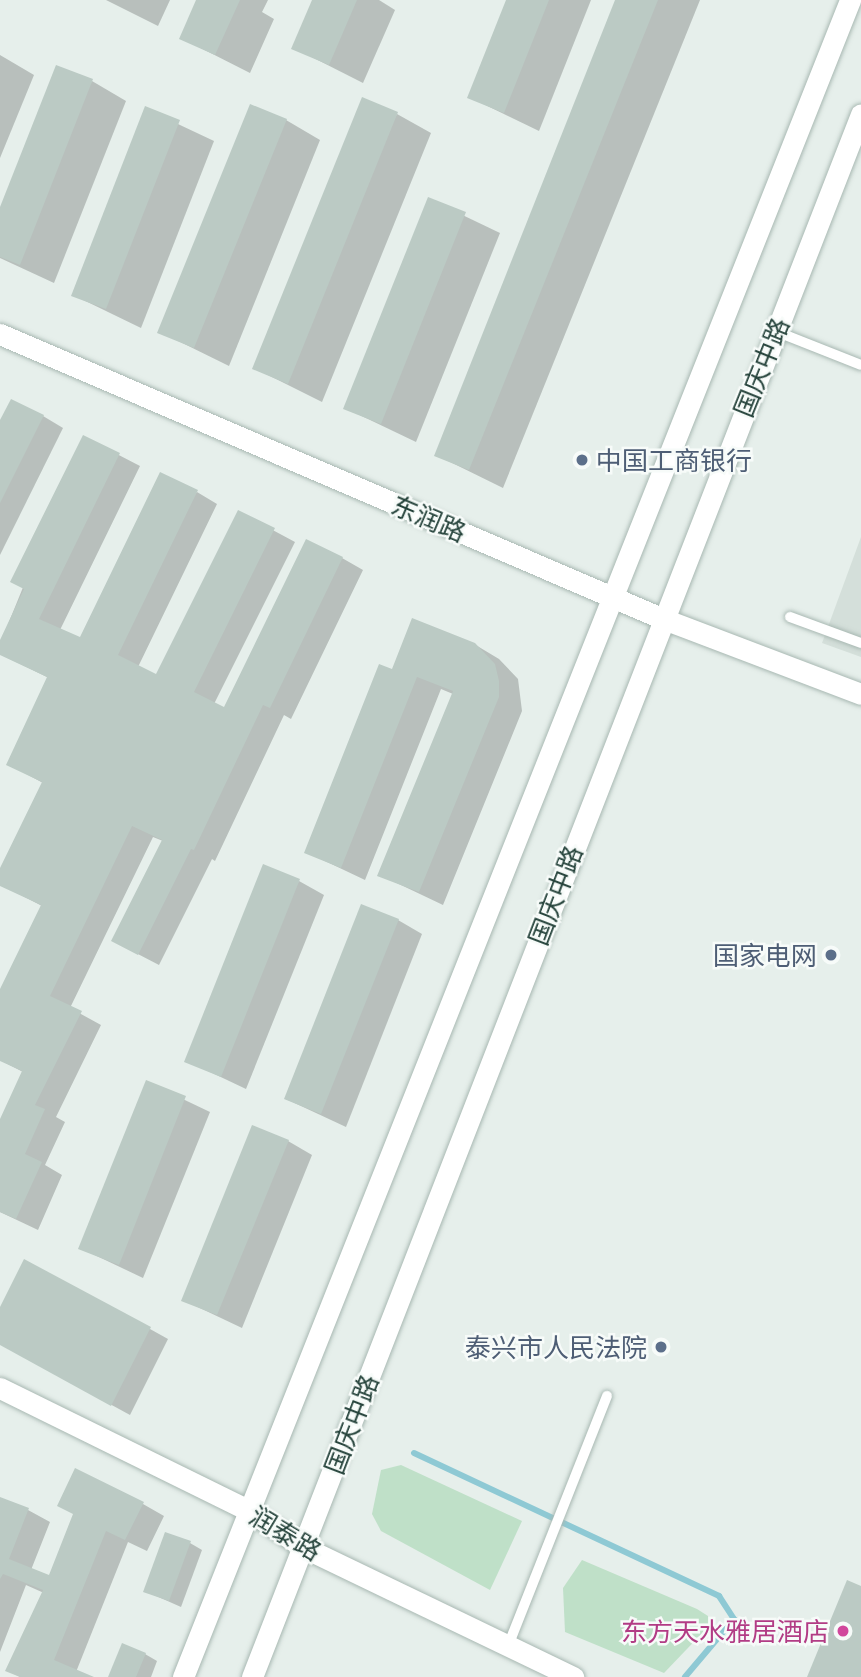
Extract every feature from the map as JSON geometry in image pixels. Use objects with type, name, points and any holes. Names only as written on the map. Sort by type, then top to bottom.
[{"type":"main road","points":[[183,1677],[615,598],[850,0]]},
{"type":"main road","name":"国庆中路","points":[[252,1677],[661,618],[861,114]]},
{"type":"main road","name":"东润路","points":[[0,334],[661,618],[861,694]]},
{"type":"main road","name":"润泰路","points":[[0,1388],[248,1510],[303,1547],[573,1677]]},
{"type":"lane","points":[[775,331],[861,365]]},
{"type":"lane","points":[[790,617],[861,643]]},
{"type":"lane","points":[[508,1646],[607,1396]]},
{"type":"shaded area","points":[[861,537],[861,657],[822,643]]},
{"type":"green space","points":[[401,1465],[522,1521],[490,1590],[381,1531],[372,1514],[381,1470]]},
{"type":"green space","points":[[582,1560],[697,1609],[708,1616],[708,1627],[664,1673],[565,1632],[563,1588]]},
{"type":"building","points":[[196,0],[240,0],[215,55],[179,39]]},
{"type":"building","points":[[312,0],[357,0],[329,65],[291,49]]},
{"type":"building","points":[[506,0],[549,0],[504,113],[467,98]]},
{"type":"building","points":[[615,0],[658,0],[469,470],[434,456]]},
{"type":"building","points":[[56,65],[93,79],[20,265],[0,257],[0,207]]},
{"type":"building","points":[[362,97],[398,112],[288,384],[252,369]]},
{"type":"building","points":[[250,104],[287,119],[194,348],[157,333]]},
{"type":"building","points":[[145,106],[180,120],[106,309],[71,296]]},
{"type":"building","points":[[428,197],[466,212],[381,424],[343,409]]},
{"type":"building","points":[[11,399],[44,415],[0,503],[0,420]]},
{"type":"building","points":[[83,435],[120,453],[39,619],[80,637],[160,472],[198,490],[118,655],[156,674],[238,510],[275,528],[194,692],[224,707],[306,539],[343,557],[270,708],[263,705],[194,850],[191,849],[138,955],[111,941],[162,840],[132,826],[50,996],[82,1011],[35,1105],[45,1109],[25,1154],[42,1162],[16,1219],[0,1212],[0,1119],[22,1071],[0,1061],[0,989],[41,905],[0,886],[0,868],[42,782],[6,765],[47,677],[0,655],[0,640],[24,589],[10,582]]},
{"type":"building","points":[[412,618],[475,643],[495,664],[499,681],[499,697],[419,892],[377,876],[453,691],[417,677],[341,868],[304,853],[379,664],[392,669]]},
{"type":"building","points":[[263,864],[300,879],[221,1077],[184,1062]]},
{"type":"building","points":[[361,904],[399,919],[321,1114],[284,1099]]},
{"type":"building","points":[[146,1080],[186,1096],[119,1265],[78,1249]]},
{"type":"building","points":[[252,1125],[289,1140],[217,1315],[181,1301]]},
{"type":"building","points":[[24,1259],[151,1327],[111,1406],[0,1345],[0,1307]]},
{"type":"building","points":[[75,1468],[144,1502],[125,1540],[106,1531],[54,1660],[94,1677],[20,1677],[5,1671],[43,1590],[3,1574],[0,1579],[0,1497],[29,1508],[9,1559],[49,1575],[73,1514],[57,1506]]},
{"type":"building","points":[[165,1532],[191,1541],[169,1601],[143,1592]]},
{"type":"building","name":"东方天水雅居酒店","points":[[847,1580],[861,1586],[861,1677],[807,1677]]},
{"type":"building","points":[[122,1643],[146,1653],[136,1677],[108,1677]]},
{"type":"waterway","points":[[414,1453],[719,1596],[734,1619],[685,1677]]},
{"type":"place","name":"中国工商银行","points":[[582,460]]},
{"type":"place","name":"国家电网","points":[[831,955]]},
{"type":"place","name":"泰兴市人民法院","points":[[661,1347]]},
{"type":"place","name":"东方天水雅居酒店","points":[[843,1631]]}]
